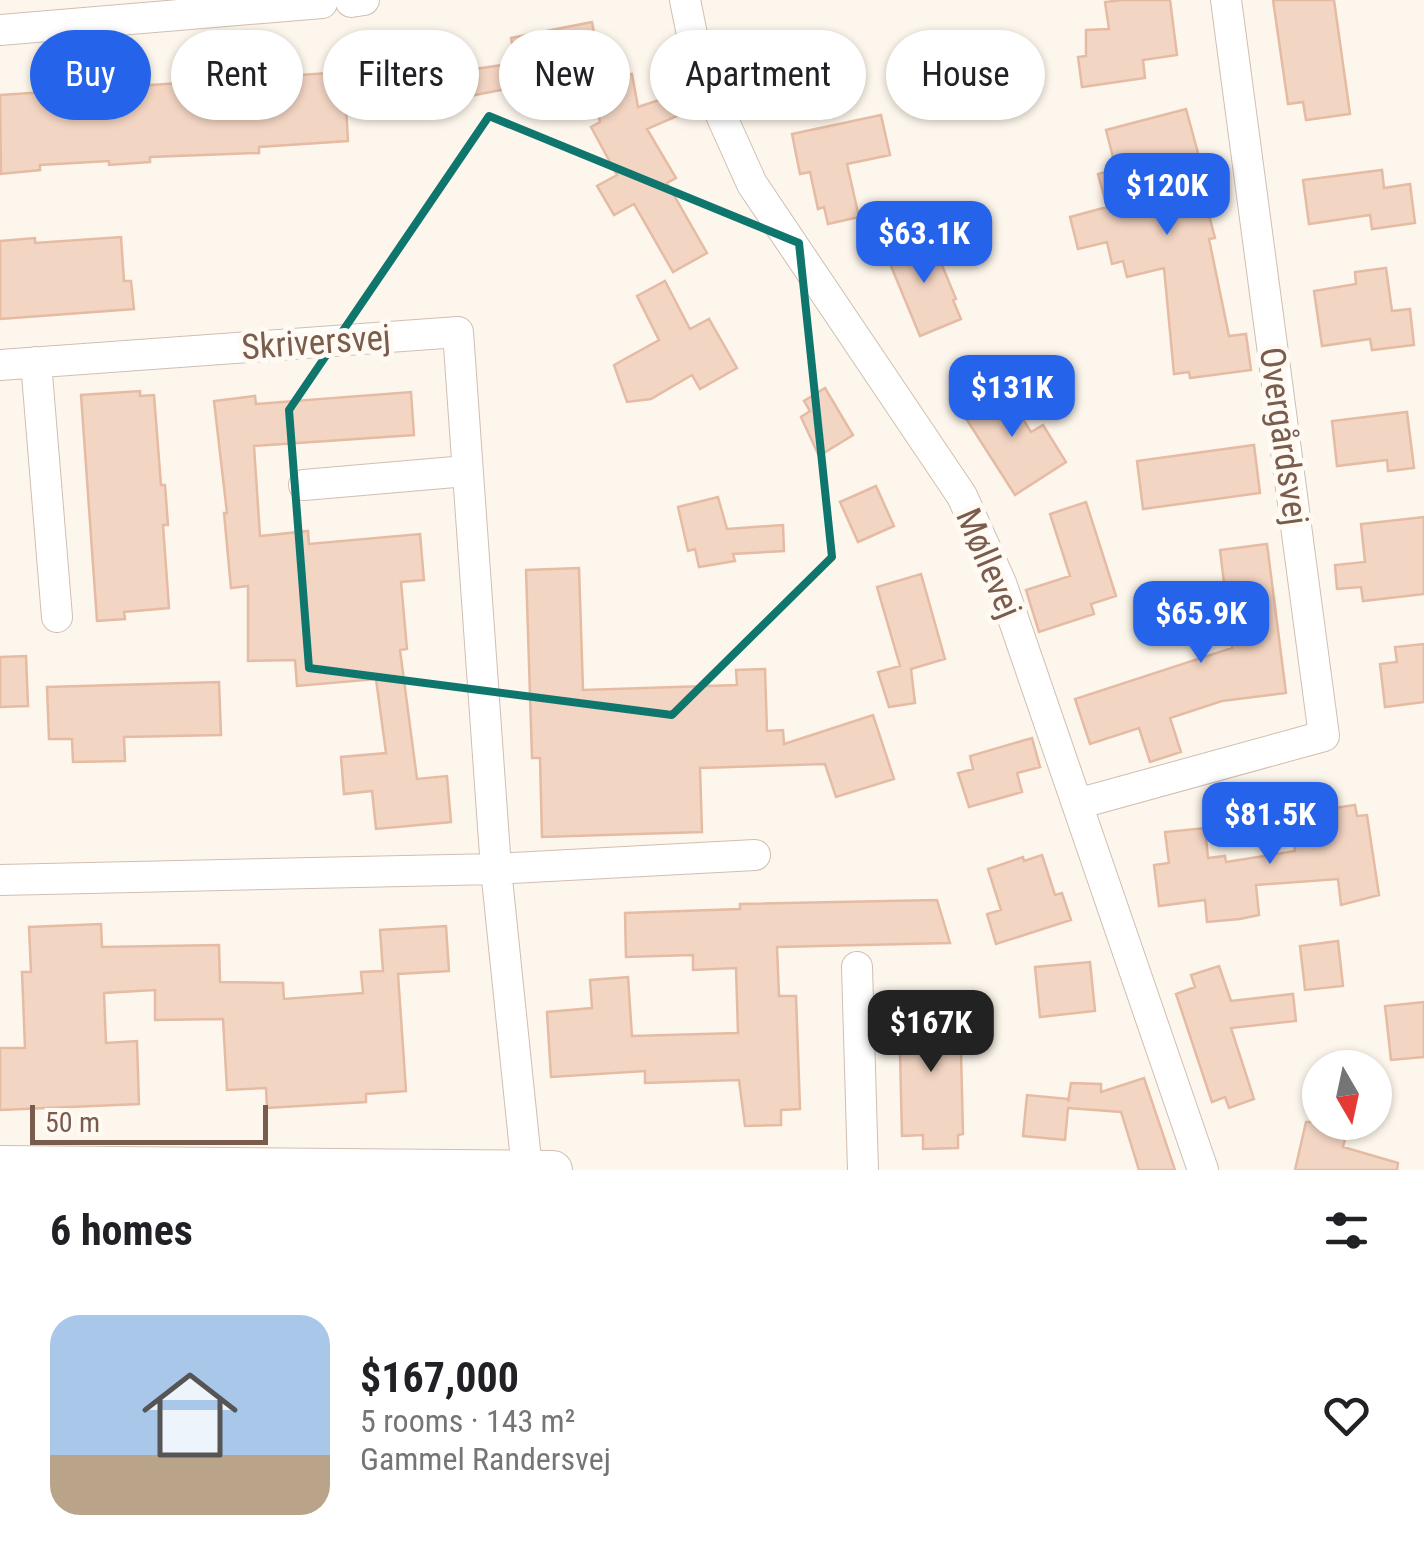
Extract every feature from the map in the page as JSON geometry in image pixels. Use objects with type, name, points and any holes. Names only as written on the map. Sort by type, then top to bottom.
[{"type":"street","name":"Møllevej","points":[[684,0],[698,64],[752,184],[962,496],[1000,583],[1203,1170]]},
{"type":"street","name":"Overgårdsvej","points":[[1076,804],[1324,736],[1226,0]]},
{"type":"street","points":[[0,30],[346,2]]},
{"type":"street","name":"Skriversvej","points":[[0,365],[458,332],[496,870],[527,1170]]},
{"type":"street","points":[[36,362],[57,617]]},
{"type":"street","points":[[304,485],[466,471]]},
{"type":"street","points":[[0,880],[496,870],[756,854]]},
{"type":"street","points":[[857,967],[863,1170]]},
{"type":"street","points":[[0,1165],[553,1170]]},
{"type":"highlighted area","points":[[489,116],[799,243],[832,557],[672,715],[309,668],[289,410]]},
{"type":"building","points":[[1170,0],[1177,55],[1143,60],[1145,78],[1082,87],[1078,57],[1086,56],[1086,30],[1109,29],[1105,2]]},
{"type":"building","points":[[1273,0],[1334,0],[1350,114],[1306,120],[1303,102],[1288,104]]},
{"type":"building","points":[[592,22],[593,30],[552,30]]},
{"type":"building","points":[[499,65],[499,90],[479,94],[479,68]]},
{"type":"building","points":[[323,73],[323,120],[347,120],[348,141],[259,147],[259,153],[150,157],[150,162],[40,165],[40,170],[1,174],[0,95],[30,93],[30,120],[151,120],[151,85],[171,84],[171,120],[303,120],[303,75]]},
{"type":"building","points":[[630,74],[638,107],[650,103],[650,120],[668,120],[647,129],[676,178],[667,183],[707,253],[673,272],[634,204],[614,215],[597,186],[617,175],[591,127],[600,120],[630,120]]},
{"type":"building","points":[[1186,109],[1198,153],[1193,154],[1215,238],[1209,239],[1229,336],[1246,334],[1251,370],[1190,378],[1189,372],[1174,374],[1164,268],[1127,277],[1123,261],[1112,264],[1107,242],[1078,249],[1070,217],[1107,207],[1098,174],[1116,169],[1106,130]]},
{"type":"building","points":[[881,115],[890,155],[847,164],[859,217],[828,224],[824,207],[818,209],[810,172],[800,174],[792,134]]},
{"type":"building","points":[[1382,170],[1384,188],[1410,184],[1415,223],[1372,229],[1370,215],[1309,224],[1303,180]]},
{"type":"building","points":[[930,236],[961,319],[920,336],[886,254]]},
{"type":"building","points":[[121,237],[124,281],[131,281],[134,309],[0,319],[0,241],[35,238],[35,243]]},
{"type":"building","points":[[1386,268],[1392,311],[1410,309],[1414,345],[1372,350],[1370,339],[1322,346],[1314,291],[1356,284],[1355,272]]},
{"type":"building","points":[[665,281],[690,329],[709,319],[737,368],[700,389],[692,375],[651,399],[627,402],[614,365],[659,340],[637,296]]},
{"type":"building","points":[[1000,383],[1031,432],[1043,425],[1066,462],[1015,495],[960,409]]},
{"type":"building","points":[[825,388],[853,435],[819,456],[801,417],[810,411],[804,401]]},
{"type":"building","points":[[140,391],[140,396],[154,395],[168,525],[163,525],[169,608],[124,612],[125,619],[97,621],[81,395]]},
{"type":"building","points":[[411,392],[414,435],[254,446],[260,536],[308,531],[309,544],[420,534],[424,580],[401,582],[407,649],[400,650],[417,779],[447,776],[451,822],[376,829],[372,791],[344,794],[341,757],[386,753],[376,679],[297,686],[295,660],[248,661],[248,586],[231,588],[214,401],[255,396],[256,404]]},
{"type":"building","points":[[1407,412],[1414,468],[1388,471],[1387,460],[1337,466],[1332,421]]},
{"type":"building","points":[[1254,445],[1260,493],[1143,509],[1137,461]]},
{"type":"building","points":[[876,486],[894,526],[858,542],[840,502]]},
{"type":"building","points":[[718,497],[727,529],[783,525],[784,551],[733,554],[735,561],[699,567],[695,549],[688,551],[678,507]]},
{"type":"building","points":[[1086,502],[1116,596],[1091,604],[1094,614],[1039,632],[1026,590],[1070,576],[1050,514]]},
{"type":"building","points":[[1424,517],[1424,594],[1363,601],[1361,587],[1337,589],[1335,565],[1365,562],[1361,524]]},
{"type":"building","points":[[1267,544],[1286,693],[1222,701],[1170,718],[1181,752],[1150,762],[1139,728],[1090,744],[1075,699],[1232,648],[1220,550]]},
{"type":"building","points":[[579,568],[583,690],[737,685],[736,670],[765,669],[767,731],[783,730],[784,744],[873,715],[894,779],[836,797],[825,764],[700,768],[702,832],[542,837],[540,758],[532,758],[526,570]]},
{"type":"building","points":[[921,574],[945,659],[911,669],[915,703],[889,707],[878,672],[900,666],[877,587]]},
{"type":"building","points":[[1424,644],[1424,702],[1385,707],[1380,664],[1397,662],[1395,647]]},
{"type":"building","points":[[26,656],[28,706],[0,707],[0,657]]},
{"type":"building","points":[[219,682],[221,735],[124,737],[125,761],[73,762],[72,739],[49,739],[47,687]]},
{"type":"building","points":[[1032,738],[1040,767],[1017,773],[1022,792],[969,807],[958,773],[973,769],[970,756]]},
{"type":"building","points":[[1355,805],[1357,816],[1367,815],[1379,895],[1341,905],[1338,879],[1256,885],[1259,915],[1207,922],[1205,900],[1159,906],[1154,865],[1169,863],[1165,832],[1205,828],[1208,858],[1225,856],[1226,862],[1295,851],[1292,823],[1327,818],[1327,809]]},
{"type":"building","points":[[1042,855],[1055,895],[1062,893],[1071,920],[996,944],[987,914],[1001,910],[988,869]]},
{"type":"building","points":[[937,900],[950,943],[777,947],[779,996],[796,996],[800,1109],[781,1110],[781,1125],[745,1126],[739,1080],[645,1083],[645,1071],[551,1077],[547,1012],[592,1008],[590,980],[628,977],[632,1036],[738,1033],[736,968],[693,970],[693,955],[626,957],[625,913],[740,909],[740,904]]},
{"type":"building","points":[[101,924],[102,947],[219,945],[220,982],[283,983],[284,999],[363,993],[361,972],[383,971],[380,930],[446,926],[449,971],[398,974],[406,1091],[366,1094],[366,1102],[267,1108],[266,1088],[227,1090],[223,1019],[155,1020],[155,990],[104,993],[106,1043],[137,1041],[139,1104],[0,1110],[0,1048],[25,1048],[22,972],[31,972],[29,927]]},
{"type":"building","points":[[1338,941],[1343,986],[1305,990],[1300,946]]},
{"type":"building","points":[[1090,962],[1095,1011],[1040,1017],[1035,967]]},
{"type":"building","points":[[1219,966],[1231,1001],[1293,994],[1296,1021],[1231,1028],[1254,1099],[1229,1108],[1225,1097],[1212,1102],[1176,994],[1195,987],[1191,975]]},
{"type":"building","points":[[1424,1002],[1424,1057],[1392,1060],[1385,1006]]},
{"type":"building","points":[[938,1004],[939,1011],[960,1011],[963,1134],[958,1135],[958,1148],[923,1149],[923,1135],[902,1136],[899,1012],[904,1012],[904,1005]]},
{"type":"building","points":[[1144,1078],[1175,1170],[1139,1170],[1121,1112],[1068,1108],[1065,1140],[1023,1136],[1027,1095],[1068,1099],[1071,1083],[1101,1084],[1101,1092]]},
{"type":"building","points":[[1302,1139],[1345,1140],[1343,1147],[1398,1163],[1397,1170],[1295,1170]]}]
